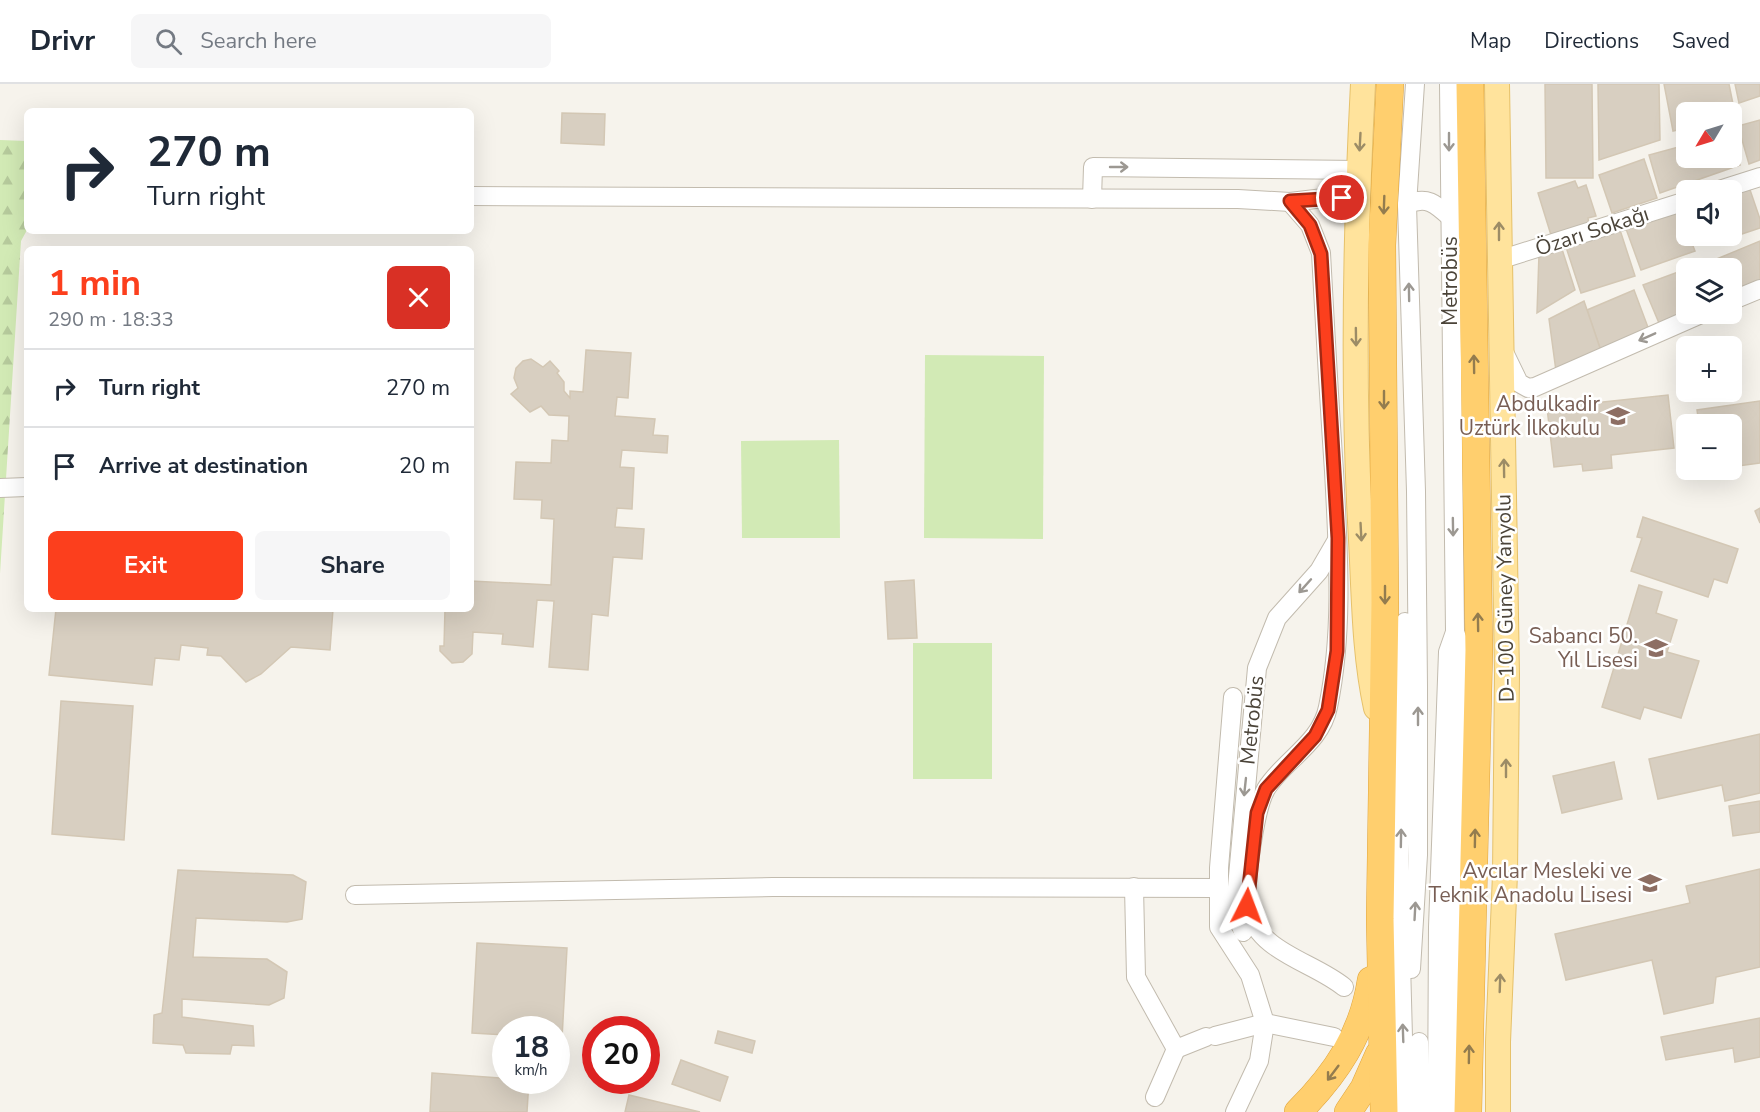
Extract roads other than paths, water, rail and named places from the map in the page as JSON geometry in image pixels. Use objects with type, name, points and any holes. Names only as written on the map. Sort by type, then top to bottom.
[{"type":"highway","points":[[1384,1112],[1380,919],[1385,603],[1382,245],[1390,84]]},
{"type":"highway","points":[[1468,1112],[1479,650],[1470,84]]},
{"type":"highway","points":[[1298,1112],[1333,1074],[1356,1035],[1364,1014],[1380,919]]},
{"type":"highway","points":[[1348,1112],[1364,1088],[1383,1045]]},
{"type":"main road","points":[[1362,84],[1355,285],[1358,486],[1371,687],[1383,741]]},
{"type":"main road","name":"D-100 Güney Yanyolu","points":[[1497,84],[1507,685],[1505,874],[1498,1042],[1498,1112]]},
{"type":"main road","points":[[1498,1042],[1517,1112]]},
{"type":"street","name":"Metrobüs","points":[[1415,84],[1407,205],[1416,491],[1418,855],[1411,969],[1431,948],[1437,927]]},
{"type":"street","name":"Metrobüs","points":[[1449,84],[1455,632],[1462,651],[1450,1112]]},
{"type":"street","points":[[1092,199],[1093,167],[1359,170]]},
{"type":"street","points":[[1742,183],[1760,177]]},
{"type":"street","points":[[474,196],[1290,201],[1332,197],[1358,199]]},
{"type":"street","name":"Metrobüs","points":[[1407,205],[1418,199],[1426,200],[1450,217]]},
{"type":"street","name":"Metrobüs","points":[[1290,201],[1310,225],[1321,254],[1338,538],[1337,651],[1328,710],[1315,736],[1266,789],[1260,805],[1249,869],[1247,906],[1253,925],[1269,943],[1333,978],[1344,987],[1323,983],[1262,952],[1244,933],[1234,909],[1257,668],[1277,618],[1319,570],[1338,538]]},
{"type":"street","name":"Özarı Sokağı","points":[[1499,260],[1676,204]]},
{"type":"street","points":[[1742,296],[1760,289]]},
{"type":"street","points":[[1502,347],[1520,383],[1528,388],[1678,324]]},
{"type":"street","name":"Metrobüs","points":[[1406,1112],[1399,888],[1412,392]]},
{"type":"street","points":[[0,488],[24,487]]},
{"type":"street","name":"Metrobüs","points":[[1437,1112],[1437,927],[1448,652],[1455,632]]},
{"type":"street","points":[[1233,698],[1219,888],[1219,927],[1250,975],[1265,1023],[1259,1061],[1235,1112]]},
{"type":"street","points":[[355,895],[773,887],[1219,888]]},
{"type":"street","points":[[1134,887],[1136,977],[1176,1049]]},
{"type":"street","points":[[1155,1096],[1176,1049],[1210,1037],[1265,1023],[1334,1037]]},
{"type":"street","points":[[1422,1112],[1419,1042],[1426,1047],[1438,1064]]},
{"type":"place","name":"Abdulkadir Uztürk İlkokulu","points":[[1618,416]]},
{"type":"place","name":"Sabancı 50. Yıl Lisesi","points":[[1656,648]]},
{"type":"place","name":"Avcılar Mesleki ve Teknik Anadolu Lisesi","points":[[1650,883]]}]
